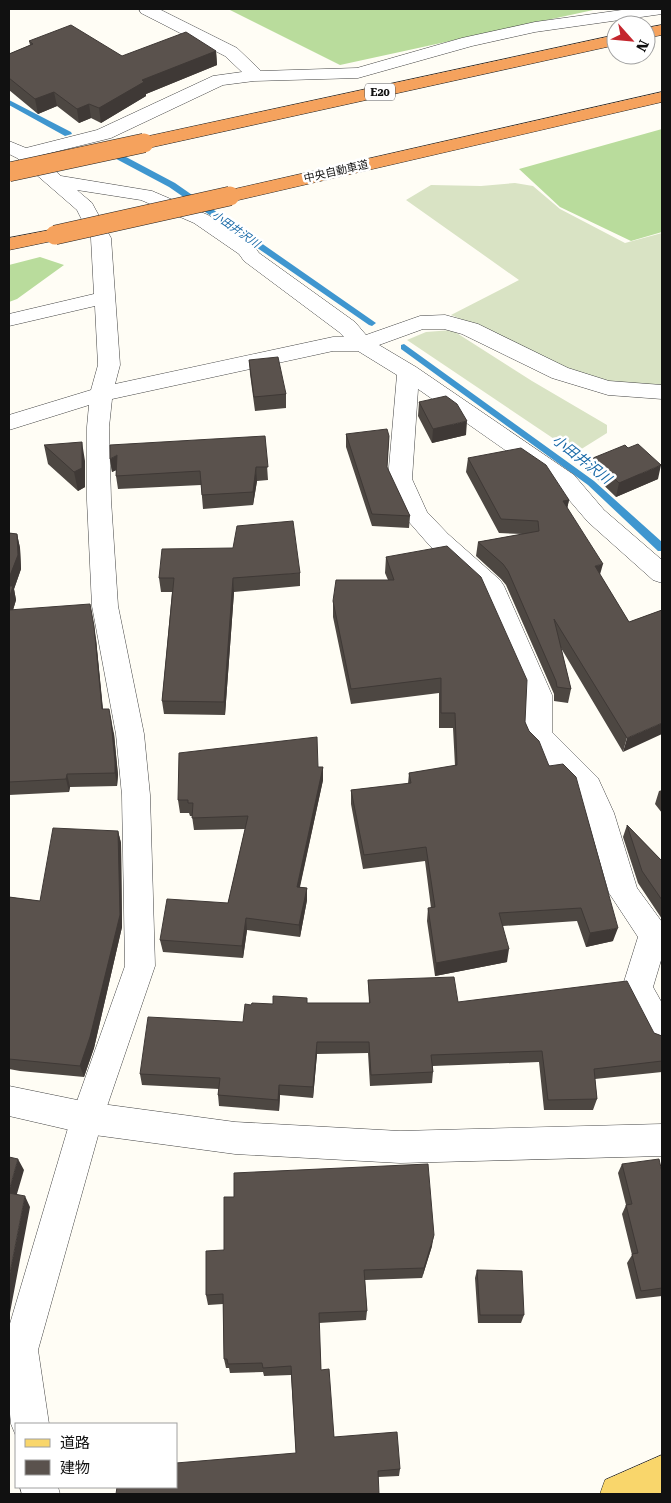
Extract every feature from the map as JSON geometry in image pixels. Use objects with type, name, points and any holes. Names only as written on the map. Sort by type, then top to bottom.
[{"type":"highway","name":"E20","points":[[9,172],[606,42]]},
{"type":"highway","name":"中央自動車道","points":[[9,244],[230,196],[662,97]]},
{"type":"main road","points":[[619,1494],[662,1474]]},
{"type":"street","points":[[147,9],[231,52],[256,76]]},
{"type":"street","points":[[16,151],[104,134],[219,80],[256,76],[358,73],[468,42],[535,27],[662,9]]},
{"type":"street","points":[[16,151],[85,207],[101,238],[103,298],[109,365],[102,394],[98,427],[105,606],[130,734],[136,796],[140,966],[87,1118],[20,1350],[30,1423]]},
{"type":"street","points":[[52,180],[145,195],[201,219],[247,250],[251,257],[347,327],[362,344],[408,372],[566,481],[596,516],[662,574]]},
{"type":"street","points":[[9,320],[103,298]]},
{"type":"street","points":[[9,424],[102,394],[332,344],[362,344],[420,323],[445,322],[470,329],[560,373],[608,388],[662,392]]},
{"type":"street","points":[[408,372],[400,479],[417,516],[439,540],[491,586],[539,695],[538,736],[588,786],[600,813],[624,893],[654,935],[637,988],[662,1033]]},
{"type":"street","points":[[9,1101],[87,1118],[235,1138],[400,1147],[662,1140]]},
{"type":"green space","points":[[228,9],[598,9],[340,65]]},
{"type":"green space","points":[[662,129],[662,232],[631,241],[560,207],[519,169]]},
{"type":"green space","points":[[515,183],[533,186],[560,209],[625,243],[662,233],[662,388],[610,385],[562,369],[483,328],[451,315],[519,280],[406,200],[431,185],[481,186]]},
{"type":"green space","points":[[40,257],[64,265],[17,299],[9,302],[9,265]]},
{"type":"green space","points":[[452,330],[532,381],[607,425],[607,433],[575,453],[407,340],[426,332]]},
{"type":"building","points":[[71,25],[122,56],[186,32],[216,51],[142,80],[144,82],[99,108],[89,104],[77,109],[54,92],[35,99],[9,78],[9,54],[33,44],[29,41]]},
{"type":"building","points":[[278,357],[286,394],[254,397],[249,360]]},
{"type":"building","points":[[446,396],[457,404],[467,421],[433,429],[419,402]]},
{"type":"building","points":[[387,429],[389,436],[387,467],[410,516],[372,514],[346,434]]},
{"type":"building","points":[[265,436],[268,467],[256,467],[253,492],[202,495],[200,471],[116,476],[117,455],[110,459],[110,445]]},
{"type":"building","points":[[82,442],[82,468],[74,472],[44,445]]},
{"type":"building","points":[[638,444],[661,465],[619,483],[593,458],[625,445],[628,448]]},
{"type":"building","points":[[521,448],[546,465],[569,500],[563,501],[603,564],[595,566],[629,622],[662,610],[662,723],[627,738],[554,619],[571,689],[557,687],[508,571],[503,564],[478,542],[539,531],[538,521],[501,519],[468,458]]},
{"type":"building","points":[[293,521],[300,573],[233,578],[224,702],[162,701],[174,578],[159,578],[162,549],[233,548],[237,526]]},
{"type":"building","points":[[9,533],[17,534],[18,555],[9,578]]},
{"type":"building","points":[[447,546],[481,577],[527,680],[525,722],[529,731],[539,741],[549,766],[563,764],[576,777],[618,928],[590,933],[581,908],[499,913],[509,949],[436,963],[428,908],[435,907],[426,847],[364,855],[351,790],[411,783],[409,773],[457,765],[455,713],[441,713],[441,678],[351,689],[333,601],[336,580],[394,580],[386,557]]},
{"type":"building","points":[[9,586],[13,586],[9,599]]},
{"type":"building","points":[[90,604],[102,709],[109,709],[111,721],[115,773],[67,774],[66,779],[9,782],[9,610]]},
{"type":"building","points":[[317,737],[318,767],[323,767],[297,887],[307,888],[299,925],[246,918],[242,946],[160,940],[167,899],[228,903],[248,816],[192,818],[193,803],[188,803],[188,800],[178,800],[179,753]]},
{"type":"building","points":[[627,825],[662,861],[662,900],[642,871]]},
{"type":"building","points":[[53,828],[118,831],[120,915],[90,1037],[80,1066],[9,1059],[9,897],[40,901]]},
{"type":"building","points":[[454,977],[458,1002],[627,981],[654,1033],[662,1036],[662,1061],[594,1069],[597,1099],[548,1100],[542,1051],[431,1055],[433,1072],[371,1075],[369,1042],[317,1042],[313,1087],[279,1085],[278,1100],[218,1095],[220,1078],[140,1074],[148,1017],[243,1022],[245,1004],[273,1004],[273,996],[307,998],[307,1003],[370,1003],[368,980]]},
{"type":"building","points":[[9,1157],[18,1159],[9,1191]]},
{"type":"building","points":[[659,1159],[662,1172],[662,1288],[641,1291],[632,1254],[638,1253],[626,1205],[632,1204],[622,1164]]},
{"type":"building","points":[[428,1164],[434,1235],[424,1268],[364,1270],[367,1311],[319,1313],[321,1370],[329,1369],[334,1437],[397,1432],[400,1469],[378,1471],[379,1494],[116,1494],[117,1488],[178,1488],[178,1463],[296,1453],[291,1366],[263,1368],[262,1363],[228,1364],[227,1359],[224,1359],[223,1294],[206,1295],[206,1251],[224,1250],[224,1197],[234,1197],[234,1173]]},
{"type":"building","points":[[9,1193],[25,1196],[9,1278]]},
{"type":"building","points":[[477,1270],[522,1271],[524,1315],[480,1315]]},
{"type":"waterway","name":"小田井沢川","points":[[9,102],[68,134]]},
{"type":"waterway","name":"小田井沢川","points":[[108,151],[172,185],[372,323]]},
{"type":"waterway","name":"小田井沢川","points":[[404,347],[591,483],[662,548]]}]
